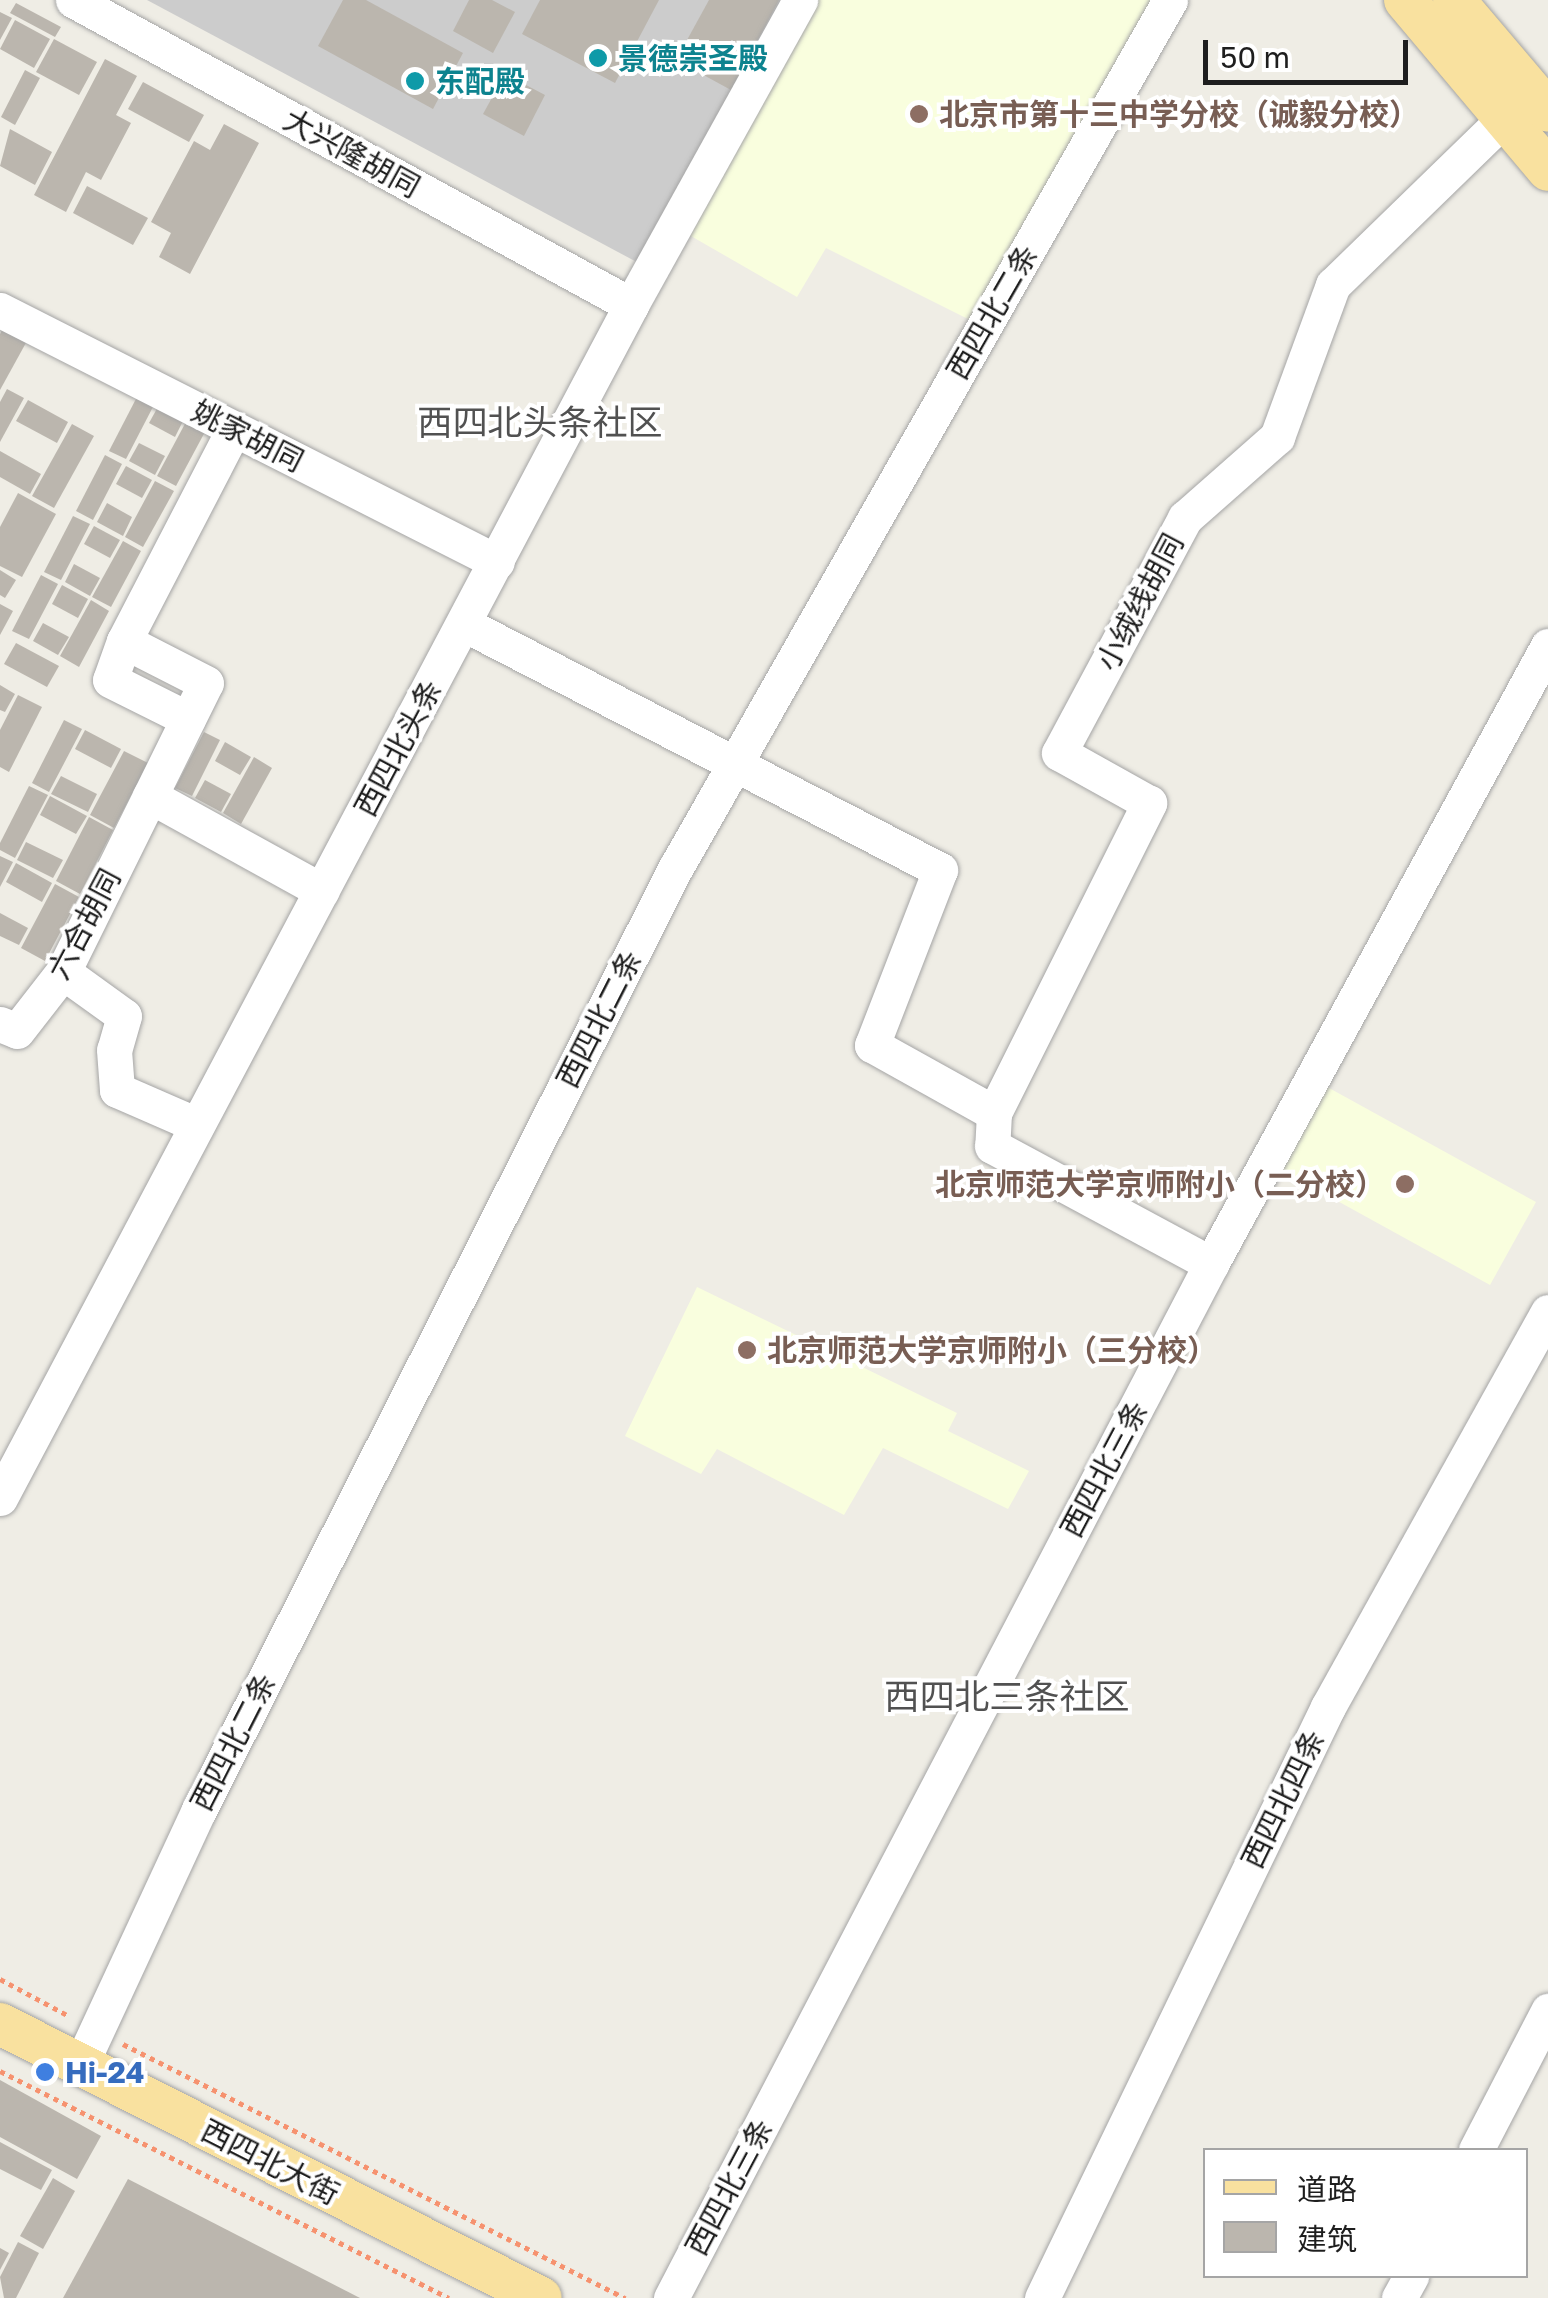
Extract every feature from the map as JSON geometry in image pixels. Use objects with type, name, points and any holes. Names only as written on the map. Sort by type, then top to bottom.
[{"type":"main road","points":[[1404,0],[1548,170]]},
{"type":"main road","points":[[1454,0],[1548,111]]},
{"type":"main road","name":"西四北大街","points":[[0,2024],[89,2048],[515,2292]]},
{"type":"lane","name":"大兴隆胡同","points":[[73,0],[630,306]]},
{"type":"lane","name":"西四北头条","points":[[0,1498],[630,306],[800,0]]},
{"type":"lane","name":"西四北二条","points":[[89,2048],[208,1792],[674,869],[1170,0]]},
{"type":"lane","name":"小绒线胡同","points":[[994,1113],[1148,802],[1060,753],[1185,518],[1277,437],[1333,285],[1505,118]]},
{"type":"lane","name":"姚家胡同","points":[[0,310],[497,562]]},
{"type":"lane","name":"六合胡同","points":[[0,1024],[17,1030],[63,972],[188,719],[110,680],[124,641],[234,428]]},
{"type":"lane","points":[[464,624],[940,870],[872,1045],[994,1113],[992,1146],[1210,1264]]},
{"type":"lane","name":"西四北三条","points":[[671,2298],[1210,1264],[1548,646]]},
{"type":"lane","points":[[150,796],[322,892]]},
{"type":"lane","points":[[63,972],[124,1016],[114,1050],[116,1090],[197,1126]]},
{"type":"lane","name":"西四北四条","points":[[1042,2298],[1328,1707],[1548,1312]]},
{"type":"lane","points":[[1477,2148],[1548,2012]]},
{"type":"path","points":[[0,1979],[89,2048],[624,2298]]},
{"type":"path","points":[[0,2071],[449,2298]]},
{"type":"shaded area","points":[[147,0],[790,0],[646,267]]},
{"type":"shaded area","name":"北京市第十三中学分校（诚毅分校）","points":[[805,0],[1163,0],[976,323],[826,248],[797,297],[677,228]]},
{"type":"shaded area","name":"北京师范大学京师附小（二分校）","points":[[1320,1083],[1536,1202],[1490,1285],[1274,1166]]},
{"type":"shaded area","name":"北京师范大学京师附小（三分校）","points":[[697,1287],[957,1413],[948,1431],[1029,1471],[1008,1509],[883,1448],[844,1515],[717,1449],[701,1474],[625,1436]]},
{"type":"building","name":"东配殿","points":[[343,0],[366,0],[463,53],[433,109],[318,46]]},
{"type":"building","points":[[469,0],[492,0],[515,12],[493,53],[453,31]]},
{"type":"building","name":"景德崇圣殿","points":[[540,0],[659,0],[615,83],[522,34]]},
{"type":"building","points":[[709,0],[779,0],[731,90],[676,60]]},
{"type":"building","points":[[16,3],[61,27],[55,37],[10,13]]},
{"type":"building","points":[[0,12],[12,18],[0,40]]},
{"type":"building","points":[[15,20],[50,39],[34,68],[0,49]]},
{"type":"building","points":[[54,39],[97,62],[79,95],[36,72]]},
{"type":"building","points":[[105,59],[137,76],[116,115],[131,123],[101,180],[86,172],[66,212],[34,195]]},
{"type":"building","points":[[25,70],[40,78],[15,125],[1,117]]},
{"type":"building","points":[[505,74],[545,95],[524,136],[483,114]]},
{"type":"building","points":[[143,82],[204,115],[189,142],[128,109]]},
{"type":"building","points":[[224,124],[259,143],[190,274],[159,257],[171,233],[151,222],[194,141],[210,150]]},
{"type":"building","points":[[10,129],[52,152],[35,185],[0,166]]},
{"type":"building","points":[[87,186],[148,218],[133,245],[73,213]]},
{"type":"building","points":[[3,328],[27,341],[0,390],[0,334]]},
{"type":"building","points":[[7,389],[24,398],[0,442],[0,402]]},
{"type":"building","points":[[138,395],[155,403],[126,459],[109,451]]},
{"type":"building","points":[[28,400],[68,422],[57,443],[16,421]]},
{"type":"building","points":[[159,405],[184,419],[175,437],[149,423]]},
{"type":"building","points":[[187,420],[206,430],[176,486],[157,476]]},
{"type":"building","points":[[72,424],[94,436],[54,508],[32,496]]},
{"type":"building","points":[[139,443],[165,456],[155,475],[129,461]]},
{"type":"building","points":[[0,451],[41,474],[30,494],[0,477]]},
{"type":"building","points":[[105,455],[122,464],[93,520],[76,511]]},
{"type":"building","points":[[126,466],[152,480],[142,498],[116,484]]},
{"type":"building","points":[[155,481],[174,491],[143,547],[125,537]]},
{"type":"building","points":[[18,493],[56,514],[22,577],[0,566],[0,527]]},
{"type":"building","points":[[107,503],[132,517],[123,536],[97,522]]},
{"type":"building","points":[[73,516],[90,524],[61,580],[44,572]]},
{"type":"building","points":[[94,526],[120,540],[110,558],[84,544]]},
{"type":"building","points":[[123,541],[141,551],[111,607],[92,597]]},
{"type":"building","points":[[74,564],[100,578],[90,596],[65,582]]},
{"type":"building","points":[[0,570],[16,580],[5,598],[0,595]]},
{"type":"building","points":[[41,575],[58,584],[29,639],[12,631]]},
{"type":"building","points":[[62,585],[88,599],[78,618],[52,604]]},
{"type":"building","points":[[91,600],[109,611],[79,667],[60,656]]},
{"type":"building","points":[[0,604],[13,611],[0,635]]},
{"type":"building","points":[[43,623],[69,637],[58,655],[33,641]]},
{"type":"building","points":[[16,643],[59,666],[47,687],[4,664]]},
{"type":"building","points":[[0,685],[15,694],[5,712],[0,710]]},
{"type":"building","points":[[18,695],[42,707],[9,772],[0,767],[0,730]]},
{"type":"building","points":[[64,720],[82,729],[49,792],[32,783]]},
{"type":"building","points":[[85,730],[121,749],[111,768],[75,749]]},
{"type":"building","points":[[204,732],[220,740],[192,796],[175,788]]},
{"type":"building","points":[[225,742],[251,757],[240,775],[215,761]]},
{"type":"building","points":[[124,751],[148,763],[114,828],[90,815]]},
{"type":"building","points":[[254,757],[272,768],[241,824],[223,813]]},
{"type":"building","points":[[61,776],[97,794],[88,812],[51,794]]},
{"type":"building","points":[[205,780],[231,794],[221,812],[195,798]]},
{"type":"building","points":[[29,786],[48,795],[15,858],[0,850],[0,843]]},
{"type":"building","points":[[50,796],[87,816],[76,834],[40,815]]},
{"type":"building","points":[[89,817],[113,830],[80,894],[56,881]]},
{"type":"building","points":[[26,842],[63,860],[53,878],[17,860]]},
{"type":"building","points":[[0,856],[13,862],[0,887]]},
{"type":"building","points":[[16,863],[52,883],[42,902],[6,882]]},
{"type":"building","points":[[55,884],[79,897],[45,961],[21,948]]},
{"type":"building","points":[[0,913],[28,928],[19,945],[0,936]]},
{"type":"building","points":[[0,2080],[101,2136],[77,2179],[0,2137]]},
{"type":"building","points":[[0,2142],[52,2170],[41,2190],[0,2169]]},
{"type":"building","points":[[53,2178],[75,2191],[43,2249],[20,2236]]},
{"type":"building","points":[[128,2179],[360,2298],[63,2298]]},
{"type":"building","points":[[18,2242],[39,2253],[16,2298],[4,2298],[0,2277]]},
{"type":"building","points":[[0,2248],[9,2253],[0,2270]]},
{"type":"place","name":"景德崇圣殿","points":[[598,58]]},
{"type":"place","name":"东配殿","points":[[415,81]]},
{"type":"place","name":"北京市第十三中学分校（诚毅分校）","points":[[919,114]]},
{"type":"place","name":"北京师范大学京师附小（二分校）","points":[[1405,1184]]},
{"type":"place","name":"北京师范大学京师附小（三分校）","points":[[747,1350]]},
{"type":"place","name":"Hi-24","points":[[45,2072]]},
{"type":"district","name":"西四北头条社区","points":[[540,422]]},
{"type":"district","name":"西四北三条社区","points":[[1007,1696]]}]
